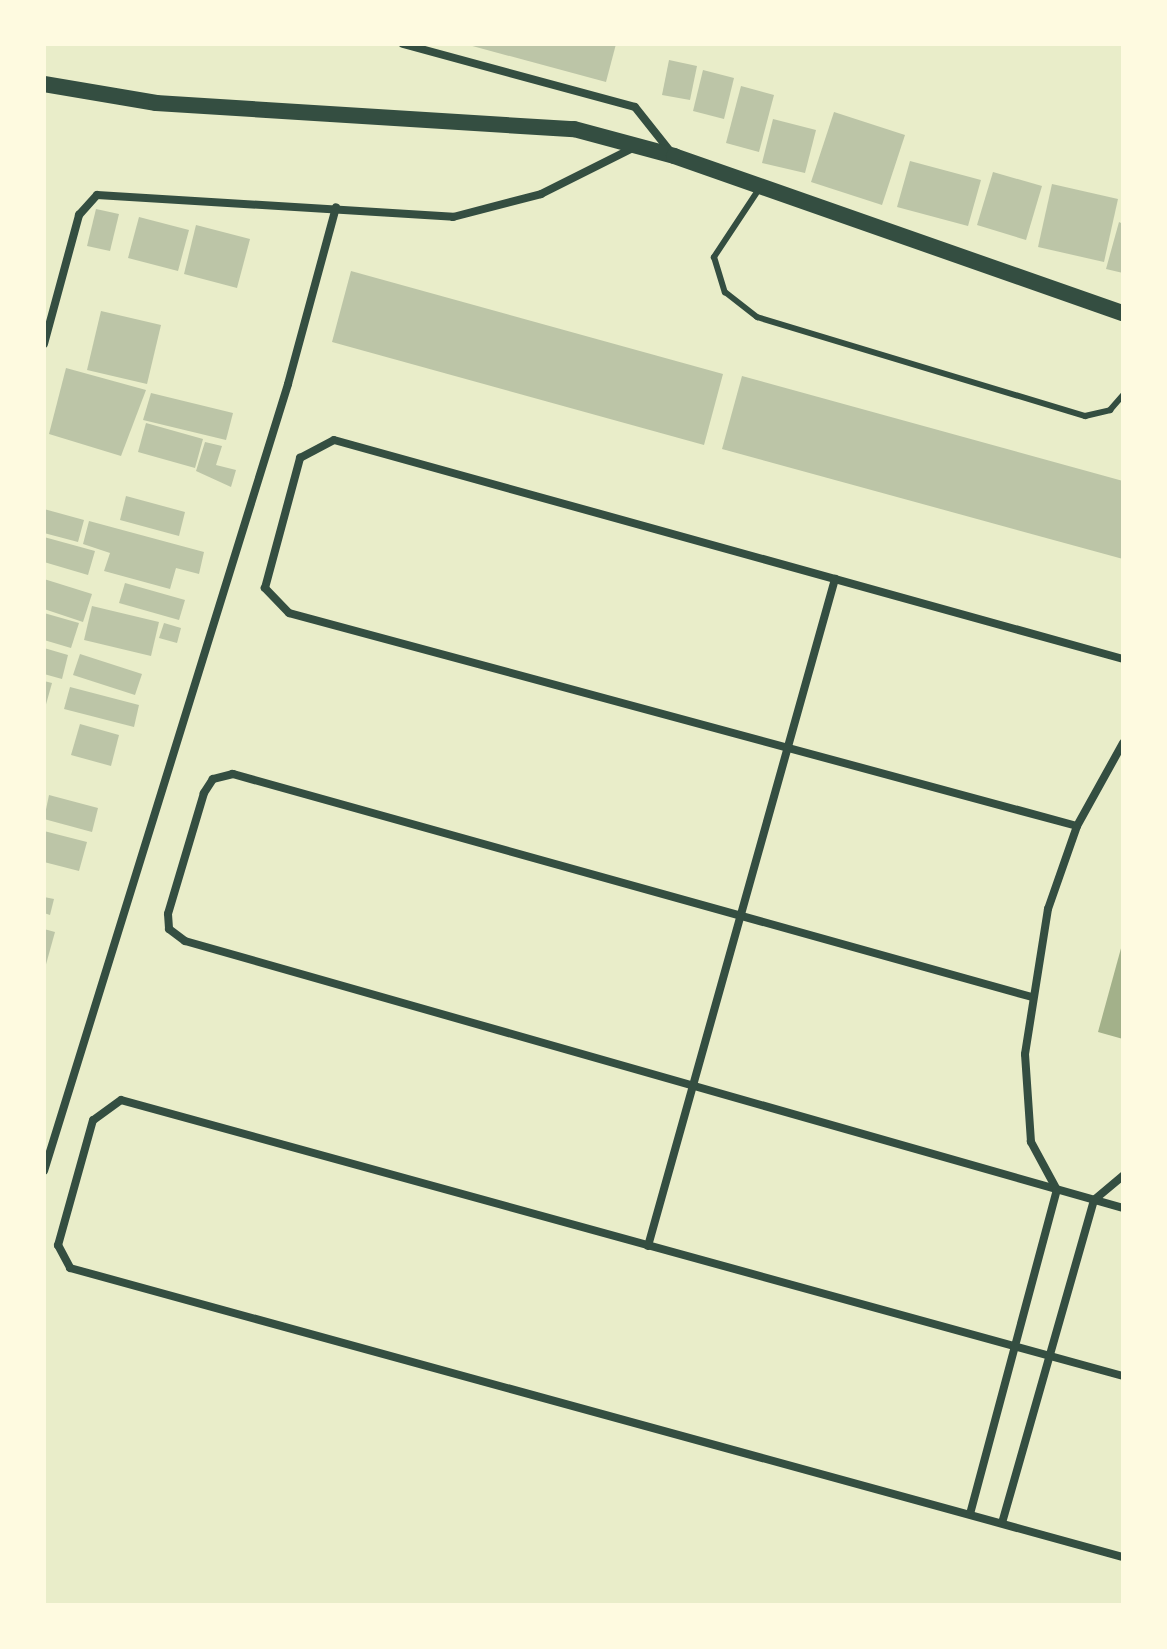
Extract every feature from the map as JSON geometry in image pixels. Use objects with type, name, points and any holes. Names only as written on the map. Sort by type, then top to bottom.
[{"type":"main road","points":[[44,84],[156,103],[541,124],[639,145],[674,156],[1123,313]]},
{"type":"street","points":[[403,44],[635,107],[674,156]]},
{"type":"street","points":[[44,344],[79,215],[97,195],[336,207],[453,217],[482,212],[541,194],[639,145]]},
{"type":"street","points":[[44,1171],[288,384],[336,207]]},
{"type":"street","points":[[1077,826],[289,613],[265,588],[300,458],[334,440],[1123,659]]},
{"type":"street","points":[[648,1246],[835,579]]},
{"type":"street","points":[[970,1514],[1057,1190],[1031,1142],[1025,1054],[1048,909],[1077,826],[1123,743]]},
{"type":"street","points":[[1032,997],[740,913],[233,774],[213,779],[204,793],[168,914],[169,929],[185,941],[1123,1208]]},
{"type":"street","points":[[1123,1376],[121,1100],[93,1120],[58,1245],[70,1268],[1123,1557]]},
{"type":"street","points":[[1002,1523],[1094,1200],[1123,1176]]},
{"type":"lane","points":[[761,186],[714,257],[725,292],[757,317],[1085,416],[1110,410],[1123,395]]},
{"type":"shaded area","points":[[1123,941],[1123,1039],[1098,1032]]},
{"type":"building","points":[[465,44],[616,44],[606,82]]},
{"type":"building","points":[[669,60],[697,66],[690,100],[662,95]]},
{"type":"building","points":[[703,70],[734,78],[724,119],[693,111]]},
{"type":"building","points":[[741,86],[774,95],[759,152],[726,143]]},
{"type":"building","points":[[834,112],[905,135],[882,205],[811,182]]},
{"type":"building","points":[[773,119],[816,130],[805,173],[762,163]]},
{"type":"building","points":[[910,161],[981,180],[968,226],[897,207]]},
{"type":"building","points":[[993,172],[1042,186],[1026,240],[977,225]]},
{"type":"building","points":[[1052,184],[1118,199],[1104,262],[1038,247]]},
{"type":"building","points":[[96,209],[119,214],[110,251],[87,246]]},
{"type":"building","points":[[139,217],[189,230],[178,271],[128,258]]},
{"type":"building","points":[[1119,222],[1123,224],[1123,273],[1106,269]]},
{"type":"building","points":[[196,225],[250,239],[237,288],[184,274]]},
{"type":"building","points":[[351,271],[723,374],[704,445],[332,342]]},
{"type":"building","points":[[101,311],[161,325],[147,384],[87,370]]},
{"type":"building","points":[[66,368],[146,390],[121,456],[49,434]]},
{"type":"building","points":[[742,376],[1123,481],[1123,559],[722,449]]},
{"type":"building","points":[[151,393],[233,413],[226,440],[143,420]]},
{"type":"building","points":[[146,423],[203,439],[195,468],[138,452]]},
{"type":"building","points":[[205,442],[222,446],[216,465],[236,470],[231,487],[196,471]]},
{"type":"building","points":[[126,496],[185,512],[179,536],[120,520]]},
{"type":"building","points":[[44,509],[84,520],[78,542],[44,533]]},
{"type":"building","points":[[89,521],[204,552],[199,574],[176,568],[170,589],[104,571],[110,553],[83,544]]},
{"type":"building","points":[[44,537],[95,551],[88,575],[44,562]]},
{"type":"building","points":[[44,579],[92,594],[83,622],[44,609]]},
{"type":"building","points":[[125,583],[185,600],[179,620],[119,603]]},
{"type":"building","points":[[92,606],[159,622],[151,656],[84,640]]},
{"type":"building","points":[[44,613],[79,623],[71,648],[44,640]]},
{"type":"building","points":[[164,623],[181,628],[177,643],[159,638]]},
{"type":"building","points":[[44,648],[68,655],[62,679],[44,674]]},
{"type":"building","points":[[80,654],[142,674],[135,695],[73,675]]},
{"type":"building","points":[[44,681],[52,683],[45,708],[44,708]]},
{"type":"building","points":[[70,687],[139,705],[134,727],[64,709]]},
{"type":"building","points":[[80,724],[119,735],[111,766],[71,755]]},
{"type":"building","points":[[49,795],[98,808],[92,832],[44,819]]},
{"type":"building","points":[[44,831],[87,842],[79,871],[44,862]]},
{"type":"building","points":[[44,897],[54,899],[50,915],[44,913]]},
{"type":"building","points":[[44,929],[55,932],[45,968],[44,968]]}]
